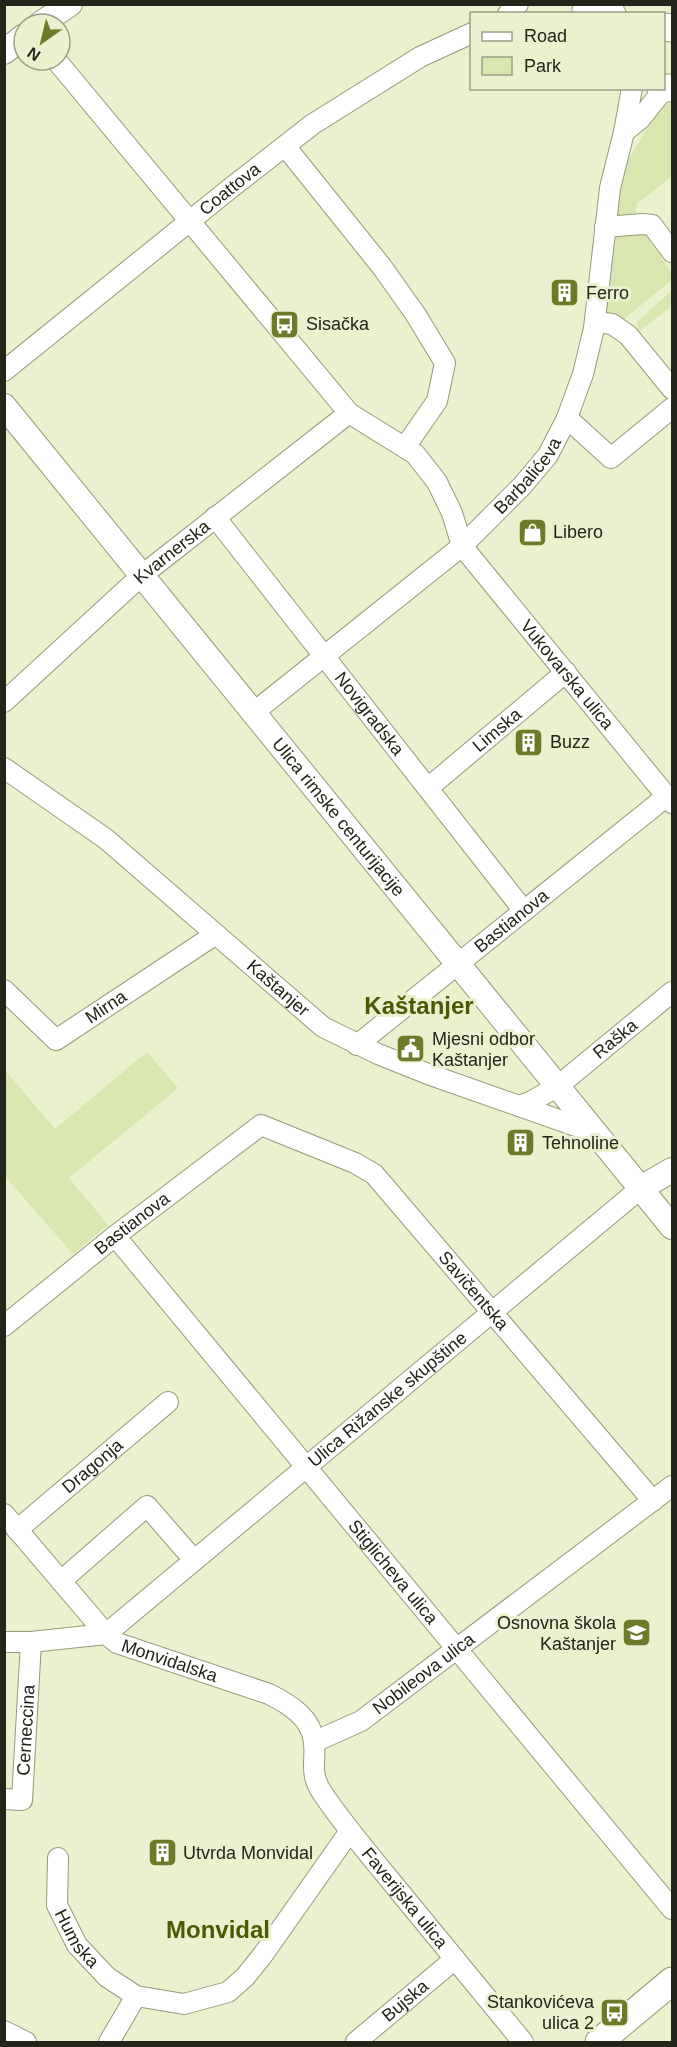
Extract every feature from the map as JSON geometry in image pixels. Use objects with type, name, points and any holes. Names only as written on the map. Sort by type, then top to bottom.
[{"type":"main road","points":[[599,2043],[672,1981]]},
{"type":"street","name":"Coattova","points":[[4,371],[313,124],[420,57],[470,33]]},
{"type":"street","points":[[66,72],[349,413],[415,454],[437,482],[452,513],[462,546]]},
{"type":"street","name":"Barbalićeva","points":[[253,713],[462,546],[522,486],[548,455],[567,418],[583,374],[595,322],[610,188],[632,90]]},
{"type":"street","points":[[624,132],[640,119],[664,90]]},
{"type":"street","points":[[285,146],[382,267],[416,315],[445,363],[437,401],[405,447]]},
{"type":"street","points":[[605,227],[652,225],[672,252]]},
{"type":"street","points":[[595,322],[612,324],[628,335],[672,389]]},
{"type":"street","name":"Ulica rimske centurijacije","points":[[4,406],[672,1227]]},
{"type":"street","points":[[567,418],[612,458],[672,408]]},
{"type":"street","name":"Kvarnerska","points":[[4,702],[141,576],[349,413]]},
{"type":"street","name":"Novigradska","points":[[215,517],[524,911]]},
{"type":"street","name":"Vukovarska ulica","points":[[462,546],[670,800]]},
{"type":"street","name":"Limska","points":[[428,788],[566,672]]},
{"type":"street","name":"Kaštanjer","points":[[4,768],[106,839],[319,1024],[357,1045],[428,1074],[596,1133]]},
{"type":"street","name":"Bastianova","points":[[357,1045],[524,911],[670,800]]},
{"type":"street","name":"Mirna","points":[[4,990],[56,1040],[216,934]]},
{"type":"street","name":"Raška","points":[[519,1106],[558,1086],[672,992]]},
{"type":"street","name":"Bastianova","points":[[4,1326],[115,1236],[261,1125]]},
{"type":"street","name":"Savičentska","points":[[261,1125],[355,1163],[374,1174],[653,1501]]},
{"type":"street","name":"Ulica Rižanske skupštine","points":[[106,1634],[641,1188],[672,1170]]},
{"type":"street","name":"Stiglicheva ulica","points":[[115,1236],[672,1909]]},
{"type":"street","name":"Dragonja","points":[[17,1530],[168,1402]]},
{"type":"street","name":"Nobileova ulica","points":[[314,1742],[361,1721],[672,1486]]},
{"type":"street","points":[[61,1581],[147,1506],[194,1560]]},
{"type":"street","points":[[4,1514],[106,1634]]},
{"type":"street","name":"Monvidalska","points":[[4,1642],[32,1642],[106,1634],[117,1643],[269,1694],[290,1705],[304,1719],[311,1730],[314,1742]]},
{"type":"street","name":"Cerneccina","points":[[4,1799],[22,1800],[32,1642]]},
{"type":"street","name":"Faverijska ulica","points":[[314,1742],[313,1769],[321,1792],[350,1831],[523,2043]]},
{"type":"street","name":"Humska","points":[[58,1858],[57,1905],[77,1945],[107,1977],[136,1996],[184,2004],[228,1992],[245,1977],[350,1831]]},
{"type":"street","name":"Bujska","points":[[356,2043],[455,1959]]},
{"type":"street","points":[[109,2043],[136,1996]]},
{"type":"street","points":[[4,2031],[26,2043]]},
{"type":"green space","points":[[672,103],[672,176],[637,204],[635,215],[608,217],[611,188],[661,106]]},
{"type":"green space","points":[[640,228],[672,273],[672,280],[623,320],[616,315],[598,311],[607,229]]},
{"type":"green space","points":[[672,290],[672,306],[639,331],[637,322]]},
{"type":"green space","points":[[147,1052],[178,1088],[69,1178],[108,1225],[73,1254],[5,1176],[5,1070],[55,1129]]},
{"type":"place","name":"Ferro","points":[[565,293]]},
{"type":"place","name":"Sisačka","points":[[285,324]]},
{"type":"place","name":"Libero","points":[[532,532]]},
{"type":"place","name":"Buzz","points":[[529,742]]},
{"type":"place","name":"Mjesni odbor Kaštanjer","points":[[411,1049]]},
{"type":"place","name":"Tehnoline","points":[[521,1143]]},
{"type":"place","name":"Osnovna škola Kaštanjer","points":[[637,1633]]},
{"type":"place","name":"Utvrda Monvidal","points":[[162,1853]]},
{"type":"place","name":"Stankovićeva ulica 2","points":[[615,2012]]},
{"type":"district","name":"Kaštanjer","points":[[419,1006]]},
{"type":"district","name":"Monvidal","points":[[218,1930]]}]
